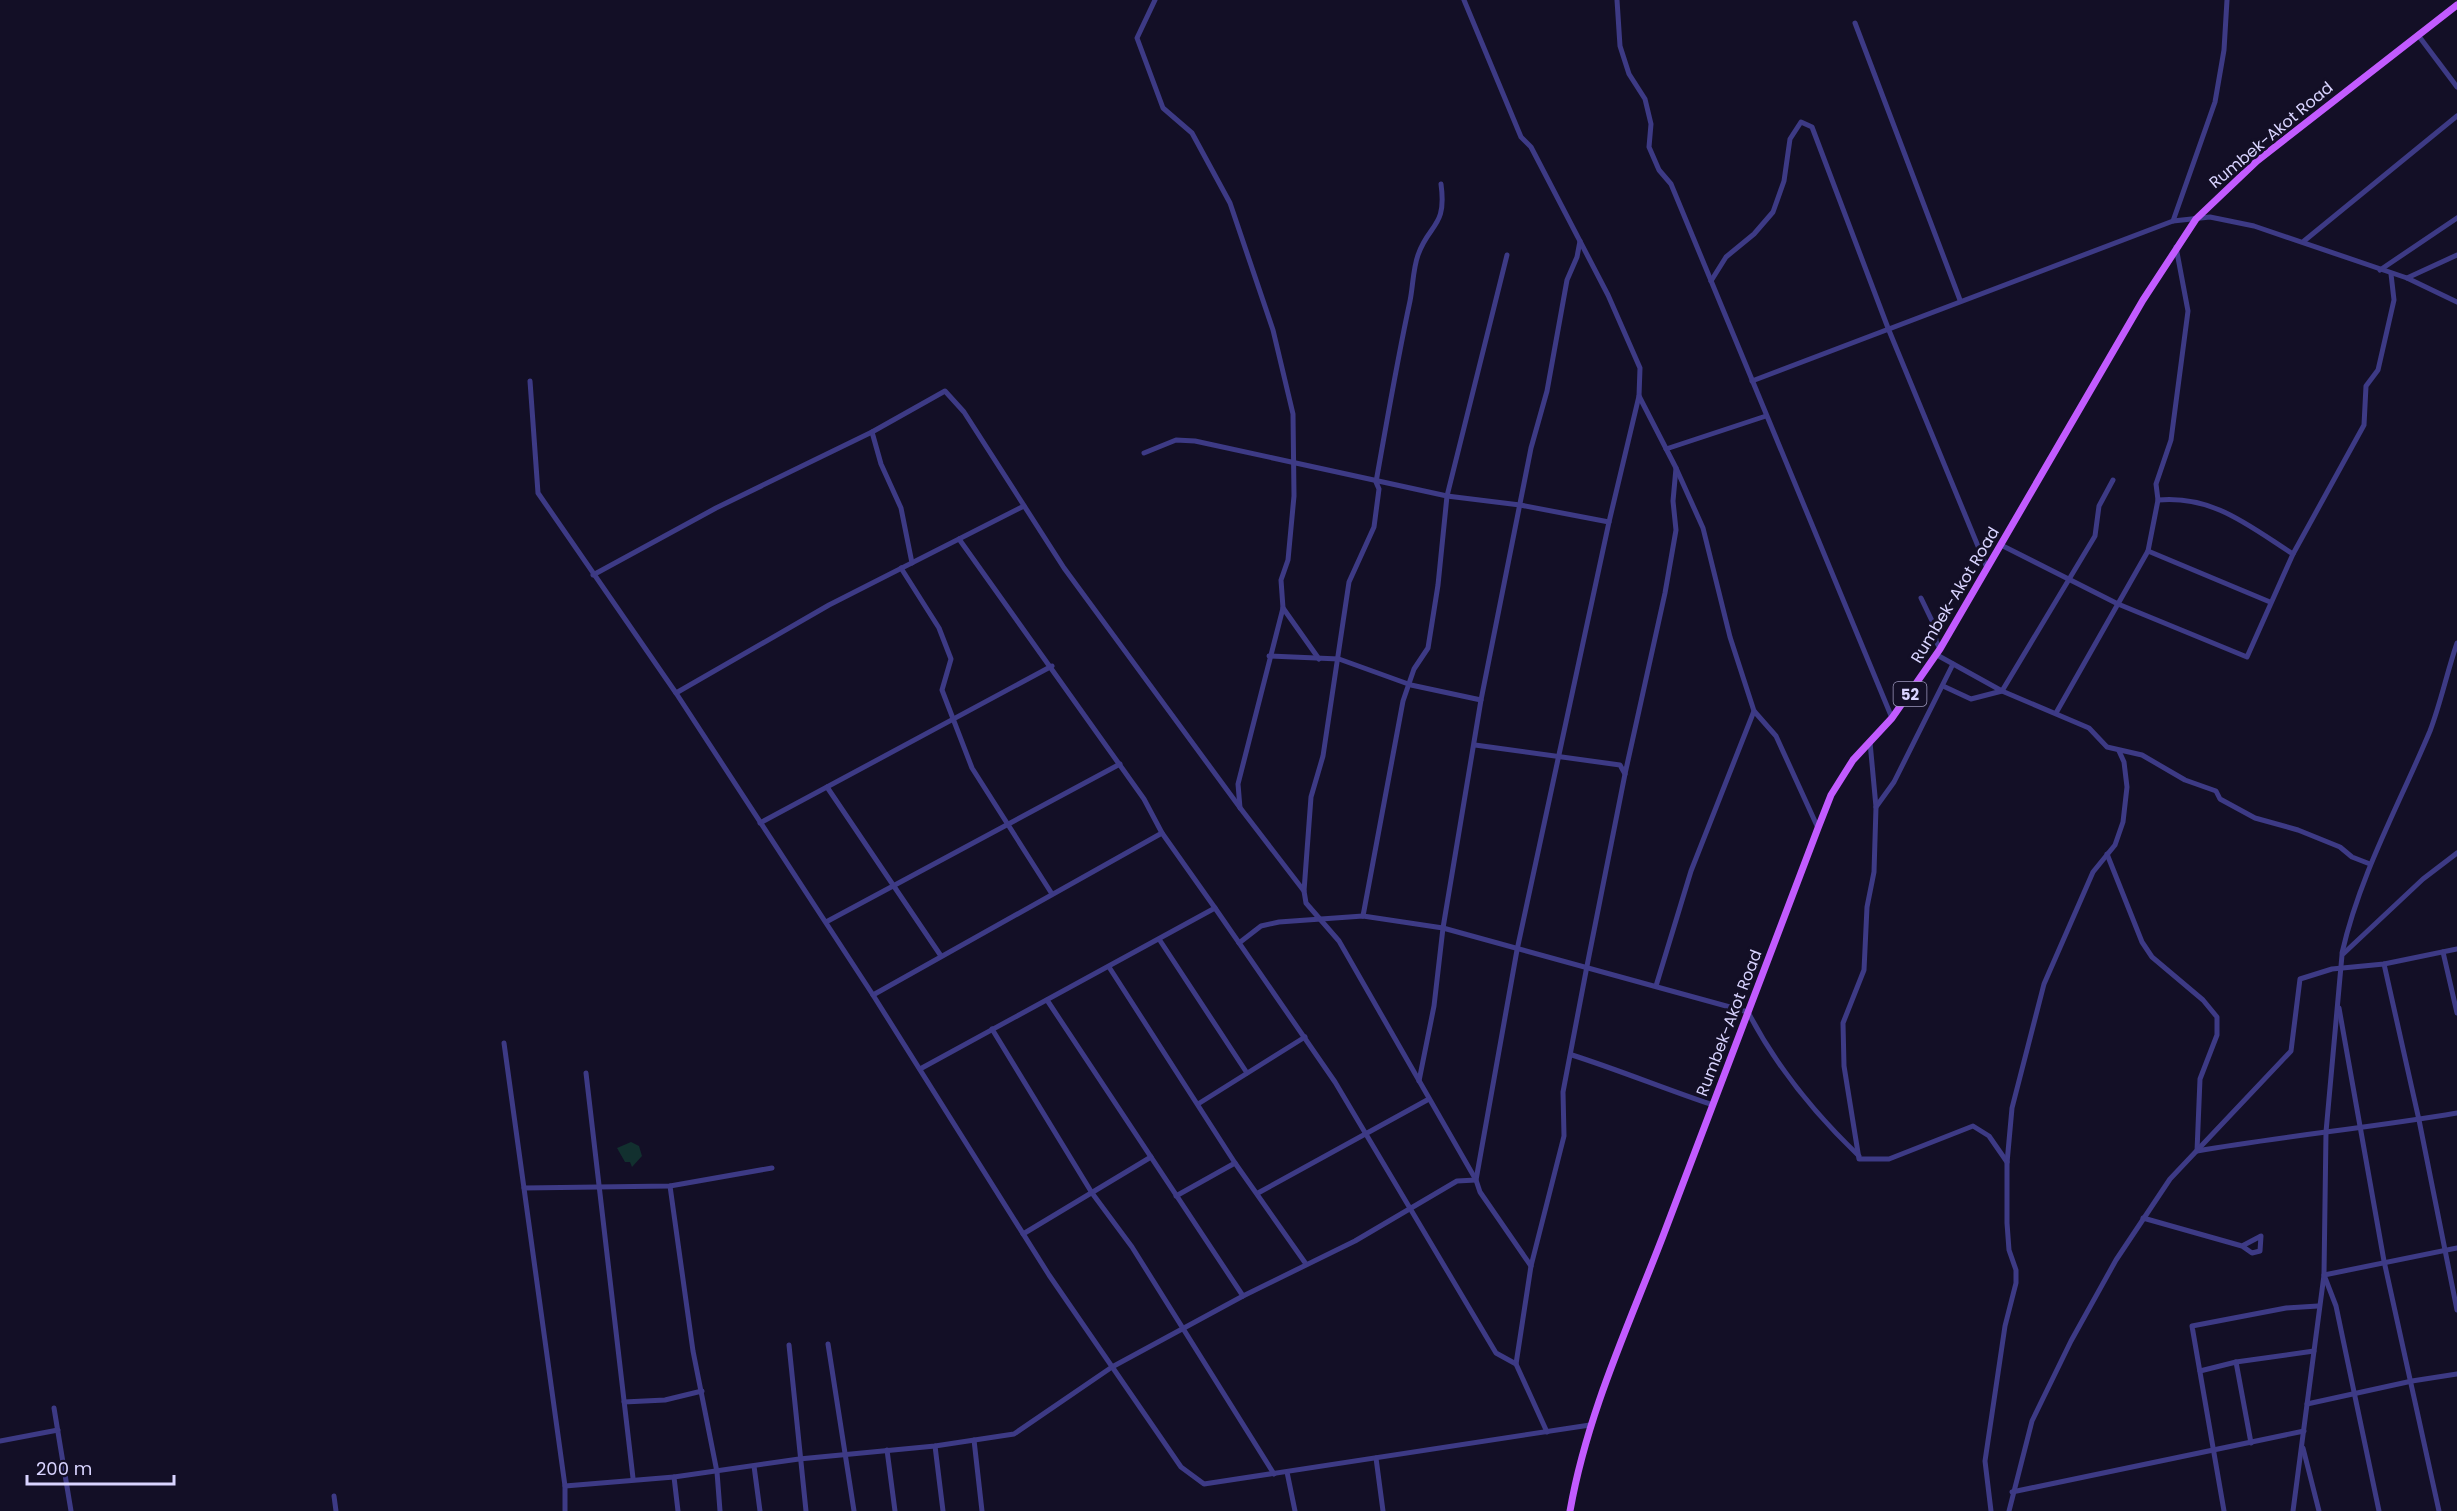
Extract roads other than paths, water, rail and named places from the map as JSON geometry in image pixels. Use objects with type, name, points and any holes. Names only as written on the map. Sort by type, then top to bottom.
[{"type":"main road","name":"Rumbek-Akot Road","points":[[1570,1511],[1578,1466],[1604,1381],[1713,1105],[1818,828],[1840,778],[1892,718],[1938,652],[2176,246],[2196,219],[2257,161],[2457,5]]},
{"type":"street","points":[[1155,0],[1137,38],[1163,108],[1192,133],[1230,203],[1275,340],[1293,414],[1294,496],[1289,550],[1281,580],[1283,608],[1238,784],[1241,809]]},
{"type":"street","points":[[1464,0],[1521,137],[1531,147],[1580,241],[1640,368],[1639,396],[1630,424],[1517,950],[1476,1180]]},
{"type":"street","points":[[1617,0],[1620,46],[1629,74],[1644,99],[1651,124],[1649,147],[1659,170],[1671,184],[1892,718]]},
{"type":"street","points":[[2172,221],[2216,102],[2224,50],[2227,0]]},
{"type":"street","points":[[1855,24],[1960,300]]},
{"type":"street","points":[[2418,35],[2457,87]]},
{"type":"street","points":[[2304,241],[2457,116]]},
{"type":"street","points":[[1711,281],[1726,256],[1754,234],[1773,212],[1784,181],[1790,139],[1801,122],[1812,127],[1888,328],[1988,568]]},
{"type":"street","points":[[1442,184],[1444,206],[1436,226],[1418,255],[1376,482],[1379,489],[1374,527],[1349,582],[1323,756],[1311,797],[1304,891],[1306,903],[1339,941],[1476,1180],[1480,1192],[1531,1266]]},
{"type":"street","points":[[1752,381],[2172,221],[2210,217],[2304,241],[2407,278],[2457,302]]},
{"type":"street","points":[[2380,270],[2457,218]]},
{"type":"street","points":[[1419,1081],[1434,1006],[1443,928],[1481,700],[1531,448],[1547,391],[1567,280],[1577,257],[1580,241]]},
{"type":"street","points":[[2056,713],[2148,551],[2158,500],[2156,484],[2171,440],[2188,311],[2176,246]]},
{"type":"street","points":[[1363,916],[1403,701],[1411,685],[1414,669],[1428,648],[1438,585],[1447,496],[1507,255]]},
{"type":"street","points":[[2407,278],[2457,255]]},
{"type":"street","points":[[2001,544],[2067,580],[2118,604],[2247,657],[2293,554],[2364,425],[2366,386],[2378,370],[2394,300],[2391,274]]},
{"type":"street","points":[[530,381],[538,493],[676,693],[873,995],[1023,1234],[1181,1467],[1204,1484],[1590,1425]]},
{"type":"street","points":[[593,575],[716,508],[872,432],[945,391],[964,412],[1064,568],[1304,891]]},
{"type":"street","points":[[1639,396],[1676,468],[1702,528],[1730,637],[1754,711],[1776,736],[1818,828]]},
{"type":"street","points":[[1666,449],[1766,416]]},
{"type":"street","points":[[872,432],[881,464],[901,508],[912,563]]},
{"type":"street","points":[[1144,453],[1176,440],[1195,441],[1447,496],[1520,505],[1609,522]]},
{"type":"street","points":[[1547,1432],[1516,1364],[1531,1266],[1563,1136],[1563,1092],[1572,1055],[1587,966],[1625,774],[1665,593],[1676,530],[1672,501],[1676,468]]},
{"type":"street","points":[[1943,686],[1971,699],[2002,691],[2095,536],[2098,506],[2113,480]]},
{"type":"street","points":[[2158,500],[2193,500],[2223,511],[2293,554]]},
{"type":"street","points":[[676,693],[829,605],[1024,506]]},
{"type":"street","points":[[959,539],[1052,666],[1144,799],[1162,833],[1305,1037],[1366,1133],[1496,1353],[1516,1364]]},
{"type":"street","points":[[2148,551],[2270,603]]},
{"type":"street","points":[[902,568],[939,628],[951,659],[942,690],[972,768],[1053,894]]},
{"type":"street","points":[[1921,598],[1935,627],[1938,652],[1953,664],[2002,691],[2089,728],[2107,747],[2142,755],[2185,780],[2216,791],[2220,799],[2255,818],[2298,830],[2340,847],[2352,857],[2370,864]]},
{"type":"street","points":[[1283,608],[1319,659]]},
{"type":"street","points":[[2293,1511],[2303,1446],[2318,1306],[2324,1275],[2326,1132],[2339,970],[2350,920],[2370,864],[2429,731],[2457,643]]},
{"type":"street","points":[[1269,656],[1339,659],[1411,685],[1481,700]]},
{"type":"street","points":[[1876,807],[1894,782],[1953,664]]},
{"type":"street","points":[[760,824],[1052,666]]},
{"type":"street","points":[[1656,986],[1691,871],[1754,711]]},
{"type":"street","points":[[1859,1156],[1844,1066],[1843,1023],[1864,970],[1867,907],[1874,872],[1876,807],[1870,742]]},
{"type":"street","points":[[1474,745],[1559,758],[1611,762],[1620,765],[1625,774]]},
{"type":"street","points":[[1991,1511],[1985,1461],[2005,1326],[2016,1283],[2016,1270],[2009,1250],[2008,1232],[2007,1163],[2012,1108],[2044,984],[2093,872],[2115,845],[2123,822],[2127,787],[2124,762],[2119,751]]},
{"type":"street","points":[[826,922],[1120,764]]},
{"type":"street","points":[[827,787],[941,956]]},
{"type":"street","points":[[873,995],[1162,833]]},
{"type":"street","points":[[2342,955],[2423,879],[2457,853]]},
{"type":"street","points":[[2107,854],[2142,942],[2152,957],[2203,1000],[2217,1017],[2217,1035],[2200,1079],[2197,1151]]},
{"type":"street","points":[[920,1069],[1215,908]]},
{"type":"street","points":[[1239,943],[1261,926],[1319,918],[1363,916],[1443,928],[1748,1012],[1764,1043],[1807,1100],[1859,1156],[1859,1159],[1889,1159],[1973,1126],[1989,1136],[2007,1163]]},
{"type":"street","points":[[1159,939],[1247,1073]]},
{"type":"street","points":[[2009,1511],[2032,1421],[2071,1341],[2143,1218],[2170,1179],[2291,1051],[2300,979],[2332,969],[2384,964],[2457,949]]},
{"type":"street","points":[[2443,952],[2457,1013]]},
{"type":"street","points":[[2384,964],[2419,1120],[2457,1310]]},
{"type":"street","points":[[1109,967],[1236,1163],[1306,1264]]},
{"type":"street","points":[[1047,1000],[1243,1296]]},
{"type":"street","points":[[2337,1001],[2384,1261],[2439,1511]]},
{"type":"street","points":[[992,1029],[1092,1193],[1132,1247],[1181,1329],[1274,1474]]},
{"type":"street","points":[[1198,1104],[1305,1037]]},
{"type":"street","points":[[504,1043],[565,1486],[565,1511]]},
{"type":"street","points":[[1572,1055],[1623,1071],[1643,1081],[1713,1105]]},
{"type":"street","points":[[586,1073],[633,1479]]},
{"type":"street","points":[[1258,1193],[1429,1099]]},
{"type":"street","points":[[2197,1151],[2284,1136],[2361,1129],[2457,1113]]},
{"type":"street","points":[[1023,1234],[1151,1157]]},
{"type":"street","points":[[1176,1197],[1236,1163]]},
{"type":"street","points":[[524,1188],[670,1186],[772,1168]]},
{"type":"street","points":[[565,1486],[674,1477],[799,1459],[935,1446],[1014,1434],[1112,1367],[1181,1329],[1397,1218],[1410,1206],[1457,1181],[1476,1180]]},
{"type":"street","points":[[670,1186],[693,1351],[717,1472],[720,1511]]},
{"type":"street","points":[[2143,1218],[2242,1246]]},
{"type":"street","points":[[2324,1275],[2457,1248]]},
{"type":"street","points":[[2324,1275],[2336,1306],[2379,1511]]},
{"type":"street","points":[[2224,1511],[2192,1326],[2286,1308],[2318,1306]]},
{"type":"street","points":[[828,1344],[847,1453],[854,1511]]},
{"type":"street","points":[[789,1345],[806,1511]]},
{"type":"street","points":[[2200,1371],[2236,1362],[2314,1351]]},
{"type":"street","points":[[2236,1362],[2251,1443]]},
{"type":"street","points":[[2307,1404],[2412,1381],[2457,1374]]},
{"type":"street","points":[[624,1402],[665,1400],[702,1391]]},
{"type":"street","points":[[54,1408],[71,1511]]},
{"type":"street","points":[[0,1441],[58,1430]]},
{"type":"street","points":[[2012,1492],[2304,1431]]},
{"type":"street","points":[[974,1440],[982,1511]]},
{"type":"street","points":[[935,1446],[943,1511]]},
{"type":"street","points":[[2303,1446],[2309,1461],[2319,1511]]},
{"type":"street","points":[[887,1450],[895,1511]]},
{"type":"street","points":[[1376,1458],[1383,1511]]},
{"type":"street","points":[[754,1466],[760,1511]]},
{"type":"street","points":[[1287,1472],[1295,1511]]},
{"type":"street","points":[[674,1477],[678,1511]]},
{"type":"street","points":[[334,1496],[336,1511]]}]
